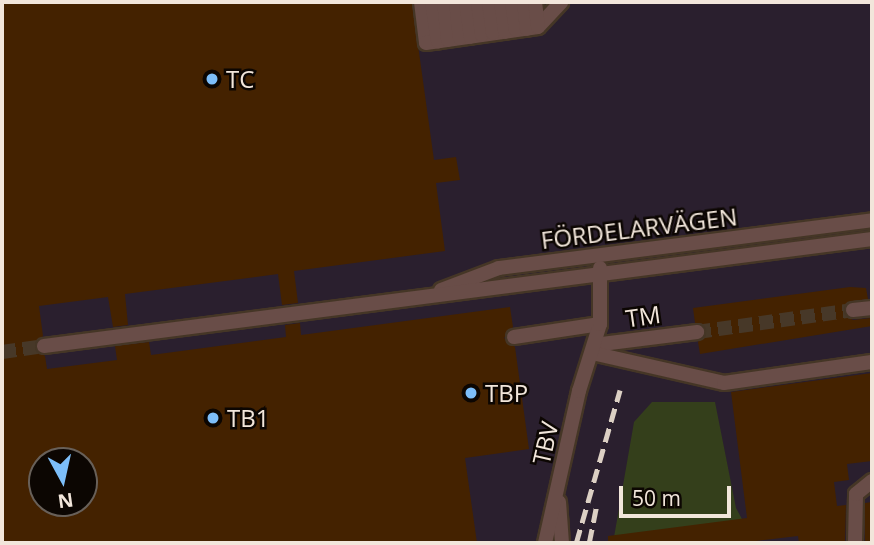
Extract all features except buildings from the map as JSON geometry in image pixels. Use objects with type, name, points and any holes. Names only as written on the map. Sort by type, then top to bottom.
[{"type":"street","points":[[421,2],[492,31],[561,2]]},
{"type":"street","points":[[432,2],[492,31]]},
{"type":"street","points":[[444,2],[492,31]]},
{"type":"street","points":[[456,2],[492,31]]},
{"type":"street","points":[[466,2],[492,31]]},
{"type":"street","points":[[478,2],[492,31]]},
{"type":"street","points":[[489,2],[492,31]]},
{"type":"street","points":[[492,31],[501,2]]},
{"type":"street","points":[[492,31],[512,2]]},
{"type":"street","points":[[492,31],[524,2]]},
{"type":"street","points":[[492,31],[534,2]]},
{"type":"street","name":"FÖRDELARVÄGEN","points":[[416,299],[499,268],[872,219]]},
{"type":"street","name":"FÖRDELARVÄGEN","points":[[44,346],[872,239]]},
{"type":"street","name":"TBV","points":[[545,543],[600,324],[601,275],[598,257]]},
{"type":"street","points":[[853,310],[872,308]]},
{"type":"street","points":[[514,337],[600,324]]},
{"type":"street","name":"TM","points":[[593,349],[697,332]]},
{"type":"street","points":[[593,349],[724,383],[872,362]]},
{"type":"street","points":[[561,473],[562,543]]},
{"type":"street","points":[[855,543],[856,494],[872,481]]},
{"type":"shaded area","points":[[2,2],[872,2],[872,543],[2,543]]},
{"type":"green space","points":[[652,402],[715,402],[736,508],[755,543],[613,543],[634,422]]},
{"type":"tunnel","points":[[697,332],[853,310]]},
{"type":"tunnel","points":[[2,352],[44,346]]},
{"type":"railway","points":[[576,543],[620,390]]},
{"type":"railway","points":[[589,543],[597,503]]},
{"type":"place","name":"TC","points":[[212,79]]},
{"type":"place","name":"TBP","points":[[471,393]]},
{"type":"place","name":"TB1","points":[[213,418]]}]
